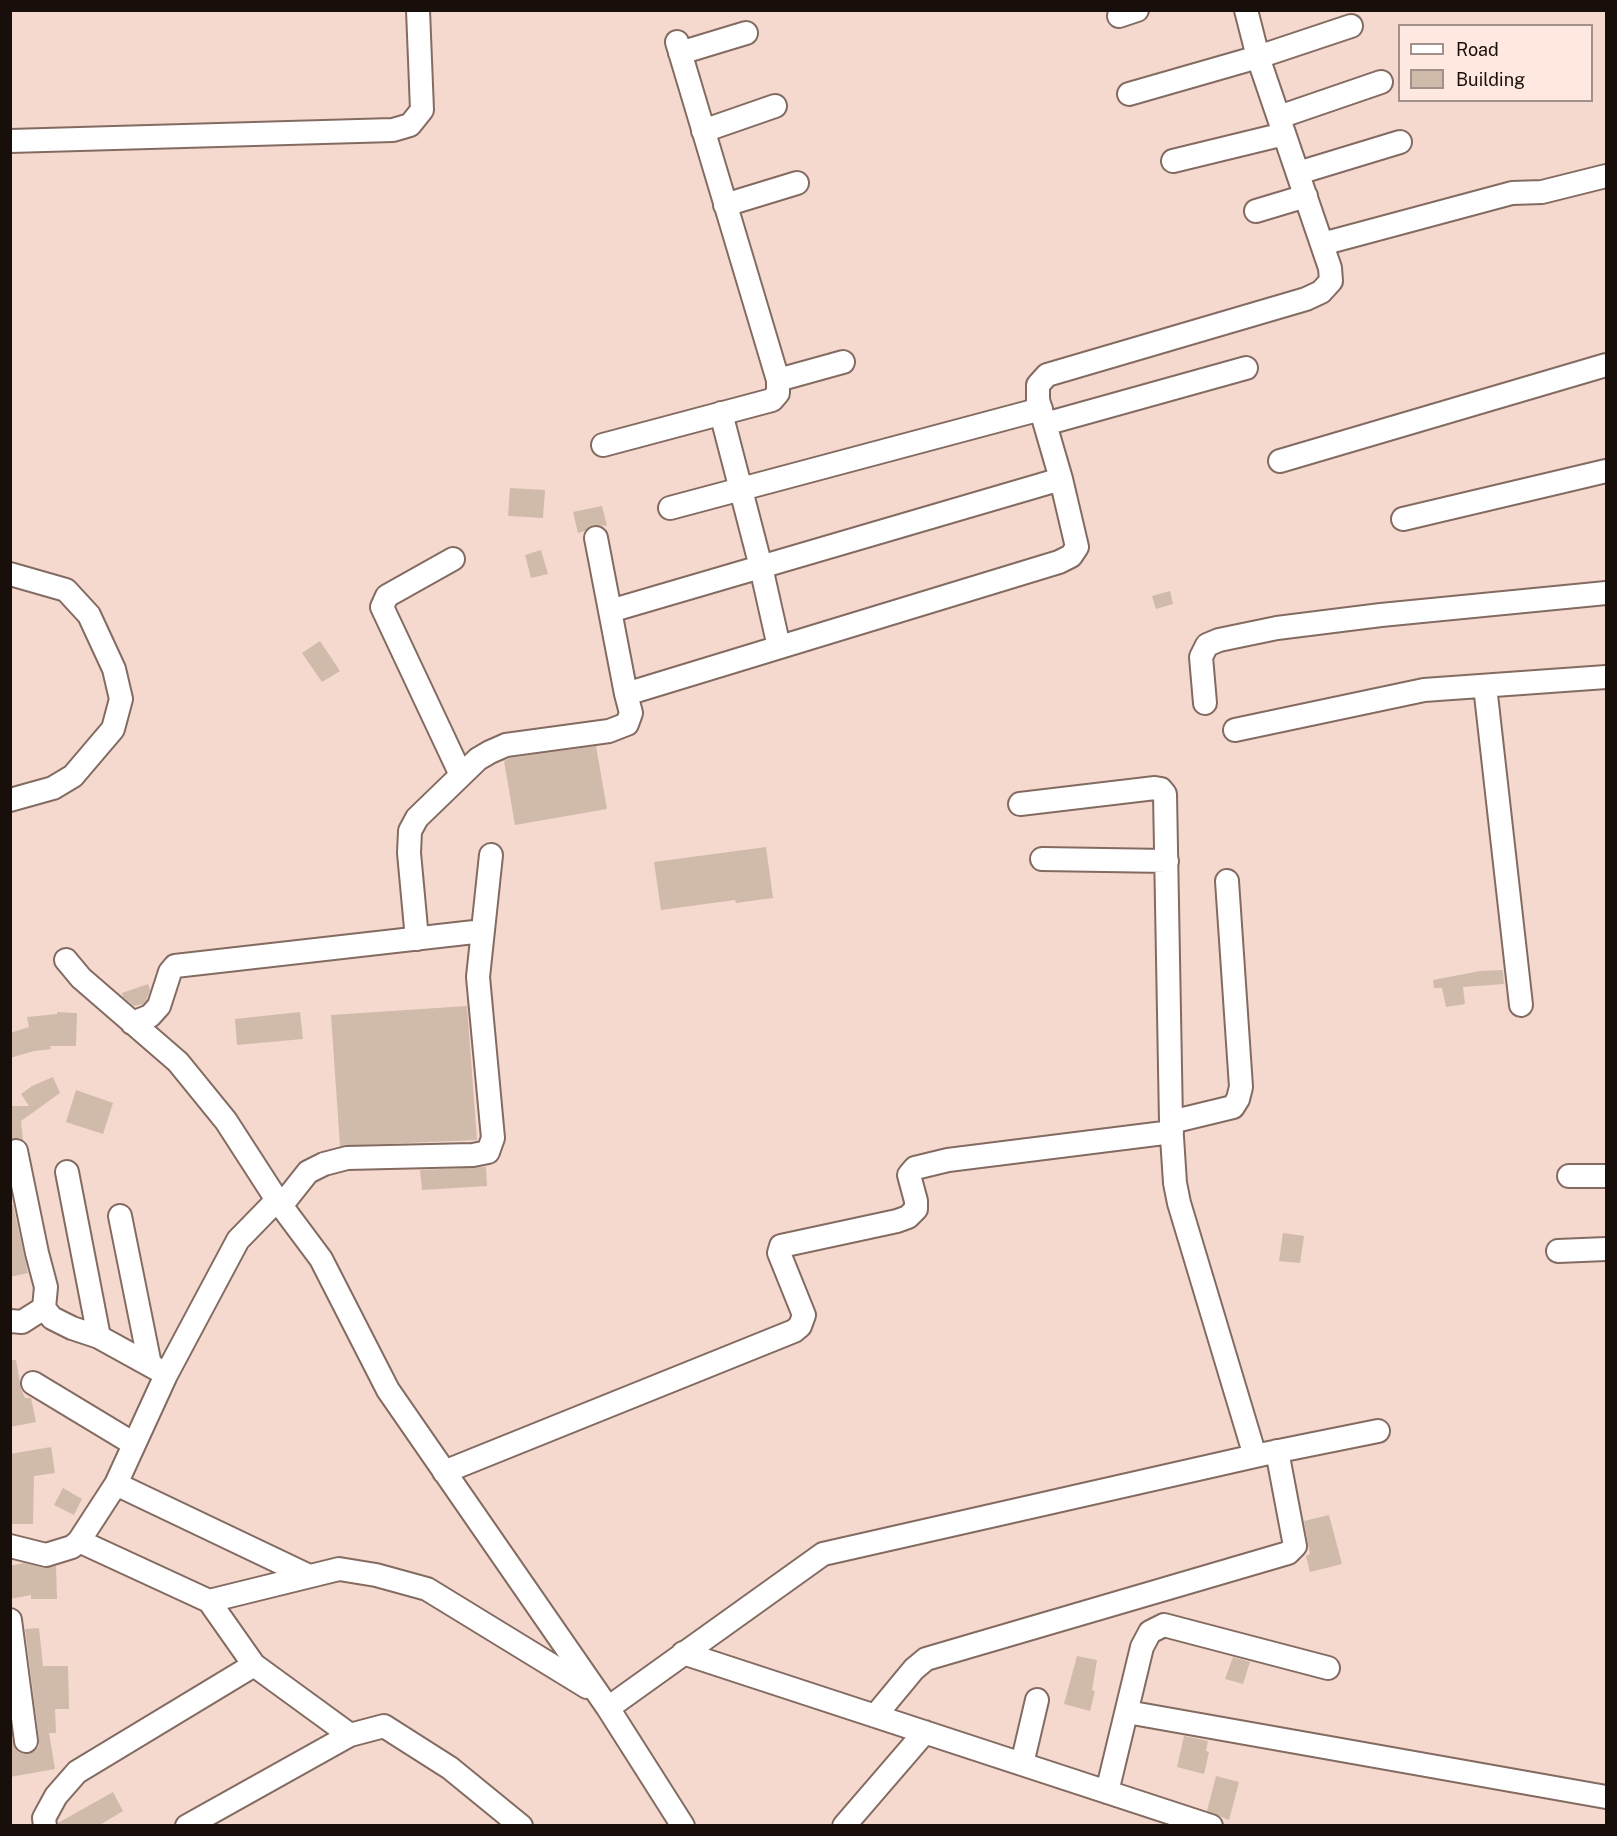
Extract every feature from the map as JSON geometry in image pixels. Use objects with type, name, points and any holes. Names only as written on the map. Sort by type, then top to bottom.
[{"type":"street","points":[[10,141],[393,130],[410,125],[422,111],[418,10]]},
{"type":"street","points":[[626,694],[1059,562],[1071,555],[1077,547],[1043,417],[1038,385],[1047,375],[1306,299],[1322,292],[1331,281],[1330,268],[1258,57],[1246,10]]},
{"type":"street","points":[[1129,94],[1258,57],[1351,26]]},
{"type":"street","points":[[603,444],[772,400],[778,393],[778,380],[678,47],[746,33]]},
{"type":"street","points":[[1173,161],[1282,125],[1381,82]]},
{"type":"street","points":[[703,131],[775,106]]},
{"type":"street","points":[[1298,173],[1400,142]]},
{"type":"street","points":[[1322,244],[1512,193],[1542,192],[1606,176]]},
{"type":"street","points":[[725,206],[797,183]]},
{"type":"street","points":[[1256,211],[1306,196]]},
{"type":"street","points":[[778,380],[843,362]]},
{"type":"street","points":[[1280,461],[1606,365]]},
{"type":"street","points":[[670,508],[1246,368]]},
{"type":"street","points":[[721,413],[779,647]]},
{"type":"street","points":[[1403,519],[1606,471]]},
{"type":"street","points":[[610,611],[1061,479]]},
{"type":"street","points":[[417,939],[409,853],[410,831],[417,818],[478,759],[506,745],[609,731],[627,724],[631,713],[596,538]]},
{"type":"street","points":[[453,559],[387,596],[382,607],[461,774]]},
{"type":"street","points":[[10,574],[66,590],[89,615],[114,669],[121,699],[113,729],[73,776],[52,788],[10,800]]},
{"type":"street","points":[[1205,703],[1201,657],[1207,645],[1219,640],[1276,628],[1381,615],[1606,593]]},
{"type":"street","points":[[1235,730],[1424,690],[1606,677]]},
{"type":"street","points":[[1485,686],[1521,1005]]},
{"type":"street","points":[[875,1716],[914,1669],[926,1659],[1288,1553],[1295,1545],[1179,1203],[1175,1183],[1171,1127],[1165,794],[1161,789],[1020,804]]},
{"type":"street","points":[[10,1546],[46,1555],[72,1547],[79,1541],[116,1484],[134,1444],[158,1370],[238,1240],[279,1203],[308,1172],[324,1164],[347,1158],[473,1155],[488,1152],[493,1138],[478,978],[491,855]]},
{"type":"street","points":[[1042,859],[1167,861]]},
{"type":"street","points":[[444,1472],[794,1331],[800,1326],[804,1315],[779,1253],[781,1246],[908,1217],[916,1209],[909,1175],[915,1168],[948,1160],[1171,1127],[1233,1107],[1241,1087],[1227,880]]},
{"type":"street","points":[[132,1023],[150,1016],[159,1006],[170,972],[175,966],[483,932]]},
{"type":"street","points":[[66,960],[81,978],[178,1062],[226,1121],[279,1203],[321,1259],[388,1390],[602,1700],[683,1826]]},
{"type":"street","points":[[16,1151],[46,1287],[44,1308],[52,1318],[99,1337],[158,1370]]},
{"type":"street","points":[[67,1172],[99,1337]]},
{"type":"street","points":[[1569,1176],[1606,1176]]},
{"type":"street","points":[[120,1216],[158,1370]]},
{"type":"street","points":[[1558,1251],[1606,1249]]},
{"type":"street","points":[[10,1321],[22,1322],[44,1308]]},
{"type":"street","points":[[33,1383],[134,1444]]},
{"type":"street","points":[[602,1700],[683,1653],[823,1554],[1378,1431]]},
{"type":"street","points":[[116,1484],[309,1576]]},
{"type":"street","points":[[79,1541],[208,1601],[254,1665],[350,1735]]},
{"type":"street","points":[[208,1601],[339,1569],[376,1575],[427,1589],[602,1700]]},
{"type":"street","points":[[10,1620],[26,1741]]},
{"type":"street","points":[[1107,1792],[1142,1647],[1150,1632],[1164,1625],[1328,1668]]},
{"type":"street","points":[[683,1653],[1211,1826]]},
{"type":"street","points":[[45,1826],[44,1818],[56,1796],[77,1772],[254,1665]]},
{"type":"street","points":[[1022,1764],[1037,1700]]},
{"type":"street","points":[[1127,1712],[1606,1797]]},
{"type":"street","points":[[187,1826],[350,1735],[384,1726],[450,1768],[521,1826]]},
{"type":"street","points":[[844,1826],[925,1732]]},
{"type":"building","points":[[510,488],[545,490],[543,518],[508,516]]},
{"type":"building","points":[[602,506],[607,526],[593,525],[578,533],[573,512]]},
{"type":"building","points":[[541,550],[548,574],[531,578],[525,555]]},
{"type":"building","points":[[1170,591],[1173,604],[1156,609],[1152,596]]},
{"type":"building","points":[[320,641],[340,671],[322,682],[302,653]]},
{"type":"building","points":[[596,746],[607,809],[515,825],[504,761],[510,758]]},
{"type":"building","points":[[766,847],[773,898],[736,903],[735,900],[661,910],[654,862]]},
{"type":"building","points":[[1503,970],[1504,984],[1463,987],[1465,1004],[1446,1007],[1442,988],[1434,988],[1433,980],[1480,971]]},
{"type":"building","points":[[148,984],[150,990],[143,1004],[134,1006],[123,997],[122,993]]},
{"type":"building","points":[[467,1006],[477,1140],[340,1146],[331,1015]]},
{"type":"building","points":[[57,1012],[77,1013],[76,1046],[50,1046],[51,1049],[10,1058],[10,1033],[29,1027],[27,1017],[57,1014]]},
{"type":"building","points":[[300,1012],[303,1039],[237,1045],[235,1019]]},
{"type":"building","points":[[53,1077],[60,1093],[21,1121],[23,1140],[10,1139],[10,1106],[29,1106],[21,1094],[32,1086]]},
{"type":"building","points":[[76,1090],[113,1103],[103,1134],[66,1122]]},
{"type":"building","points":[[486,1167],[487,1186],[422,1190],[420,1170]]},
{"type":"building","points":[[10,1205],[13,1205],[28,1273],[10,1277]]},
{"type":"building","points":[[1283,1233],[1304,1236],[1300,1263],[1279,1261]]},
{"type":"building","points":[[10,1360],[16,1360],[21,1389],[25,1398],[31,1398],[36,1422],[10,1427]]},
{"type":"building","points":[[51,1447],[55,1473],[34,1476],[33,1524],[10,1524],[10,1454]]},
{"type":"building","points":[[63,1488],[82,1499],[74,1515],[54,1505]]},
{"type":"building","points":[[1329,1515],[1342,1564],[1310,1572],[1306,1556],[1310,1554],[1304,1521]]},
{"type":"building","points":[[24,1563],[43,1568],[56,1566],[57,1599],[31,1599],[31,1595],[10,1599],[10,1566]]},
{"type":"building","points":[[39,1628],[43,1666],[68,1666],[69,1709],[55,1709],[56,1733],[49,1733],[55,1769],[10,1777],[10,1727],[13,1743],[20,1753],[28,1754],[39,1746],[25,1629]]},
{"type":"building","points":[[1077,1656],[1097,1660],[1092,1690],[1095,1691],[1090,1711],[1064,1704]]},
{"type":"building","points":[[1233,1657],[1250,1662],[1243,1684],[1225,1679]]},
{"type":"building","points":[[1184,1736],[1208,1741],[1206,1751],[1209,1752],[1204,1774],[1177,1767]]},
{"type":"building","points":[[1216,1776],[1239,1782],[1229,1820],[1207,1811]]},
{"type":"building","points":[[113,1792],[123,1811],[98,1826],[58,1826],[58,1823]]}]
